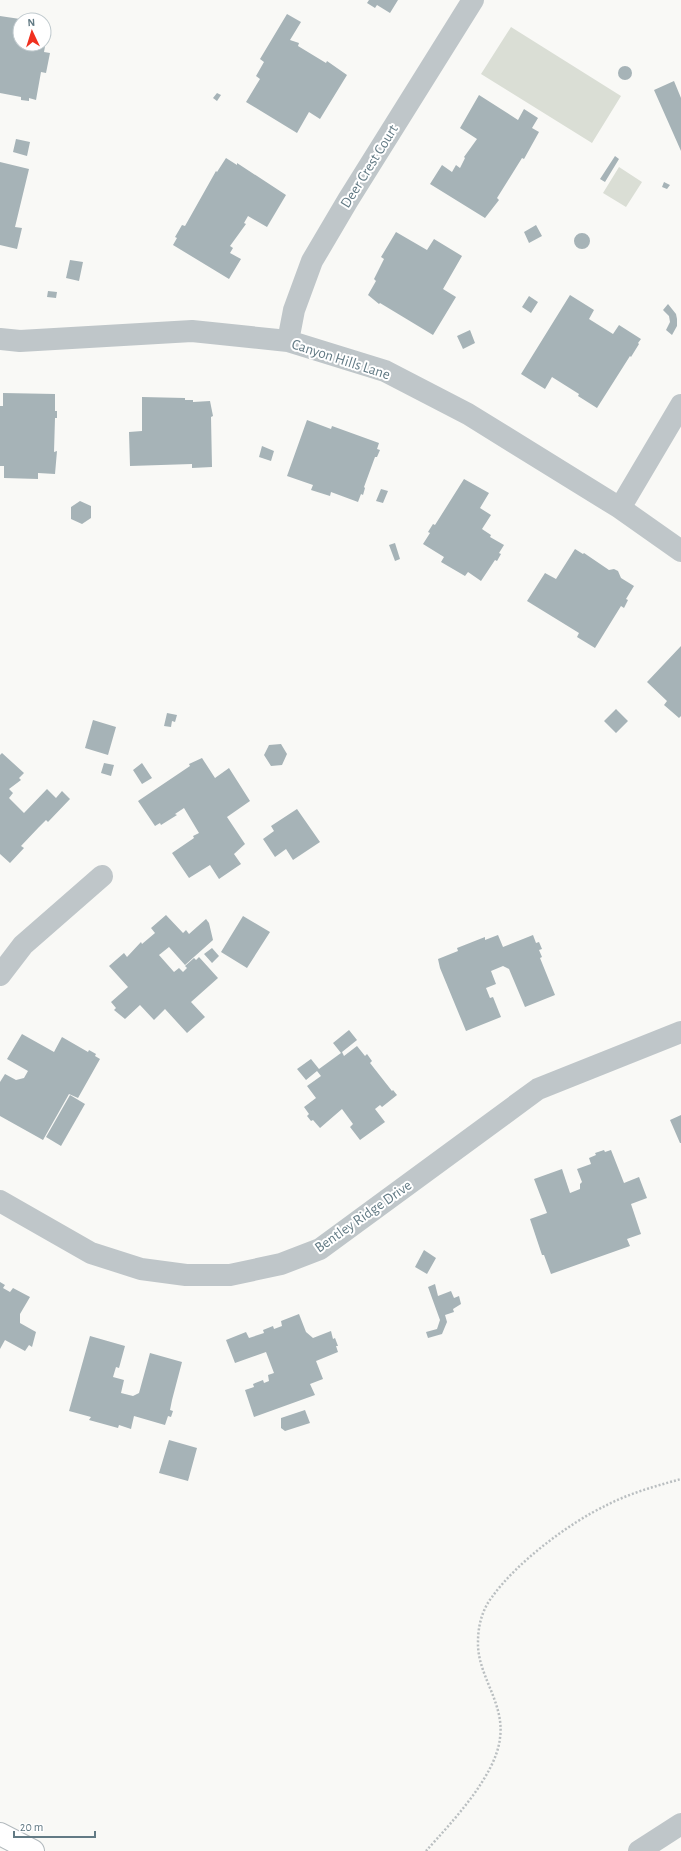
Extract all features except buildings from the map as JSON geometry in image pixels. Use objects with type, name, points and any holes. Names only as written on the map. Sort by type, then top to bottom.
[{"type":"main road","points":[[0,1834],[33,1851]]},
{"type":"street","name":"Deer Crest Court","points":[[288,341],[294,310],[312,261],[348,200],[473,0]]},
{"type":"street","name":"Canyon Hills Lane","points":[[0,339],[20,341],[192,331],[288,341],[385,371],[468,414],[620,508],[681,551]]},
{"type":"street","points":[[620,508],[681,405]]},
{"type":"street","points":[[0,974],[23,945],[102,876]]},
{"type":"street","name":"Bentley Ridge Drive","points":[[0,1201],[91,1253],[141,1269],[186,1275],[230,1275],[281,1264],[320,1249],[538,1089],[681,1032]]},
{"type":"street","points":[[639,1851],[681,1824]]},
{"type":"path","points":[[426,1851],[479,1787],[492,1763],[500,1740],[500,1716],[483,1668],[478,1644],[482,1617],[492,1597],[530,1557],[554,1538],[596,1510],[619,1499],[681,1479]]},
{"type":"shaded area","points":[[511,27],[621,96],[592,143],[481,74]]},
{"type":"shaded area","points":[[619,167],[642,182],[626,207],[603,193]]}]
